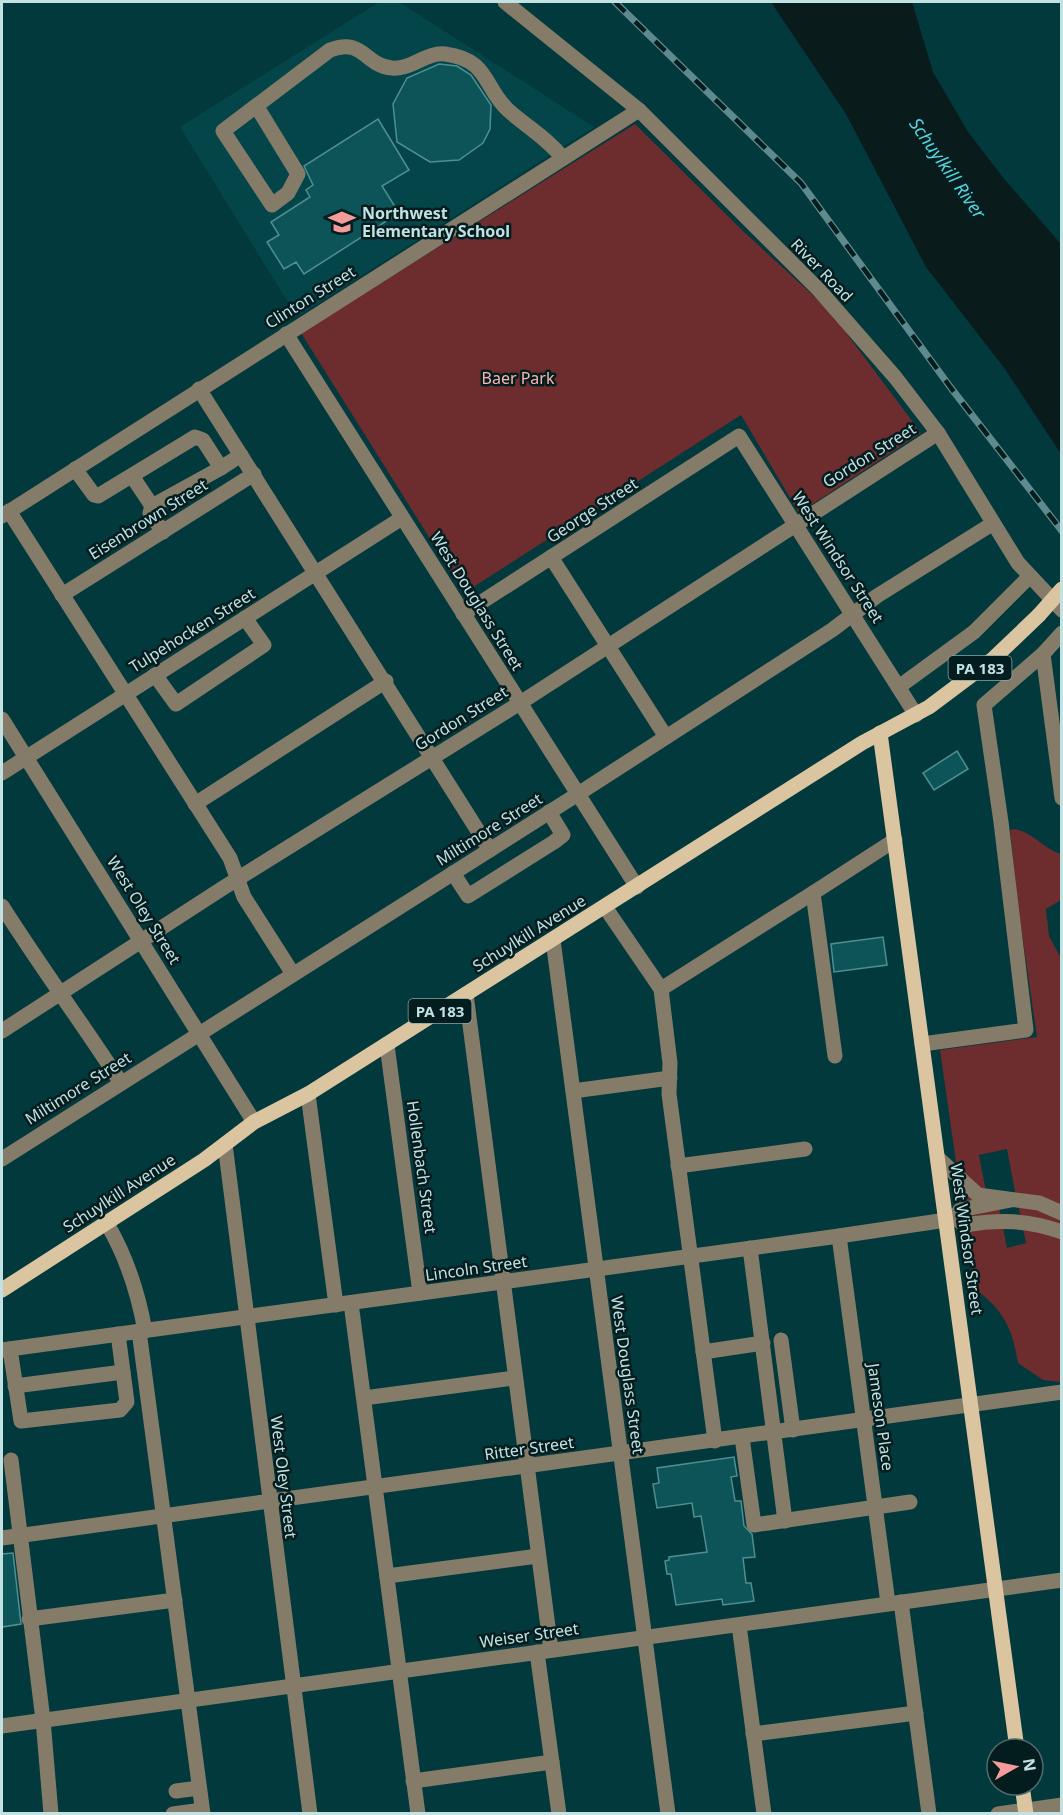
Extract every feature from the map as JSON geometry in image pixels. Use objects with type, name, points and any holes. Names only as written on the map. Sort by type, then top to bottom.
[{"type":"main road","name":"Schuylkill Avenue","points":[[2,1290],[225,1144],[254,1122],[309,1094],[880,733],[916,715],[993,659],[1040,615],[1062,589]]},
{"type":"main road","name":"West Windsor Street","points":[[880,733],[922,1044],[939,1159],[951,1219],[971,1404],[1015,1737]]},
{"type":"main road","points":[[1023,1797],[1025,1812]]},
{"type":"street","name":"River Road","points":[[505,2],[639,110],[819,290],[895,377],[938,433],[967,477],[992,524],[1029,577],[1062,610]]},
{"type":"street","points":[[257,107],[298,174],[288,193],[272,205],[223,131],[330,50],[340,46],[364,51],[375,63],[392,68],[405,67],[430,55],[443,54],[473,64],[487,77],[506,108],[549,140],[563,158]]},
{"type":"street","name":"Clinton Street","points":[[5,513],[639,110]]},
{"type":"street","name":"West Douglass Street","points":[[286,334],[638,887]]},
{"type":"street","points":[[200,389],[386,681],[490,850]]},
{"type":"street","name":"Gordon Street","points":[[2,1031],[520,703],[938,433]]},
{"type":"street","name":"West Windsor Street","points":[[739,436],[916,715]]},
{"type":"street","name":"George Street","points":[[463,614],[739,436]]},
{"type":"street","points":[[75,469],[94,495],[98,496],[195,437],[204,440],[221,468]]},
{"type":"street","points":[[163,532],[150,513],[152,506],[221,468],[241,454]]},
{"type":"street","name":"Eisenbrown Street","points":[[62,595],[254,474]]},
{"type":"street","points":[[132,476],[152,506]]},
{"type":"street","points":[[5,513],[62,595],[230,858],[244,897],[293,974]]},
{"type":"street","name":"Tulpehocken Street","points":[[2,773],[402,518]]},
{"type":"street","name":"Miltimore Street","points":[[2,1159],[578,794],[854,614],[877,596],[992,524]]},
{"type":"street","points":[[551,557],[666,737]]},
{"type":"street","points":[[903,692],[974,632],[1029,577]]},
{"type":"street","points":[[155,675],[176,704],[264,645],[245,618]]},
{"type":"street","points":[[922,1044],[1026,1030],[1001,822],[984,705],[1043,654],[1062,633]]},
{"type":"street","points":[[1043,654],[1062,798]]},
{"type":"street","points":[[195,804],[386,681]]},
{"type":"street","name":"West Oley Street","points":[[2,720],[254,1122]]},
{"type":"street","points":[[453,873],[468,896],[554,842],[563,835],[549,812]]},
{"type":"street","points":[[662,989],[895,840]]},
{"type":"street","points":[[813,893],[835,1056]]},
{"type":"street","points":[[2,906],[47,977],[121,1083]]},
{"type":"street","points":[[605,907],[662,989],[670,1063],[669,1094],[715,1441]]},
{"type":"street","name":"West Douglass Street","points":[[553,940],[668,1814]]},
{"type":"street","points":[[466,994],[538,1556],[552,1762],[559,1814]]},
{"type":"street","name":"Hollenbach Street","points":[[387,1045],[420,1293]]},
{"type":"street","points":[[573,1091],[670,1078]]},
{"type":"street","points":[[309,1094],[344,1304],[364,1398],[418,1814]]},
{"type":"street","name":"West Oley Street","points":[[225,1144],[245,1317],[310,1814]]},
{"type":"street","points":[[678,1166],[805,1149]]},
{"type":"street","name":"Lincoln Street","points":[[939,1159],[978,1195],[1040,1203],[1062,1213]]},
{"type":"street","name":"Lincoln Street","points":[[951,1219],[960,1210],[1011,1200]]},
{"type":"street","name":"Lincoln Street","points":[[6,1349],[690,1257],[951,1219],[965,1225],[986,1221],[1035,1223],[1062,1232]]},
{"type":"street","points":[[106,1222],[120,1246],[139,1296],[163,1515],[202,1812],[173,1814]]},
{"type":"street","name":"Jameson Place","points":[[839,1236],[875,1508],[916,1713],[929,1814]]},
{"type":"street","points":[[750,1248],[784,1521]]},
{"type":"street","points":[[6,1349],[20,1418],[25,1422],[120,1410],[127,1402],[118,1334]]},
{"type":"street","points":[[781,1340],[793,1430]]},
{"type":"street","points":[[703,1352],[763,1343]]},
{"type":"street","points":[[15,1386],[123,1372]]},
{"type":"street","points":[[364,1398],[514,1378]]},
{"type":"street","name":"Ritter Street","points":[[2,1538],[1062,1392]]},
{"type":"street","points":[[742,1437],[754,1525],[910,1502]]},
{"type":"street","points":[[10,1460],[43,1720],[51,1814]]},
{"type":"street","points":[[387,1576],[538,1556]]},
{"type":"street","name":"Weiser Street","points":[[2,1726],[1062,1580]]},
{"type":"street","points":[[29,1619],[175,1600]]},
{"type":"street","points":[[739,1625],[764,1814]]},
{"type":"street","points":[[753,1734],[916,1713]]},
{"type":"street","points":[[413,1781],[552,1762]]},
{"type":"street","points":[[176,1791],[199,1788]]},
{"type":"street","points":[[998,1814],[1062,1805]]},
{"type":"shaded area","name":"Northwest Elementary School","points":[[379,2],[399,2],[594,127],[297,317],[180,127]]},
{"type":"green space","name":"Baer Park","points":[[635,124],[744,232],[829,310],[921,433],[799,513],[741,415],[464,593],[301,333]]},
{"type":"green space","points":[[1010,830],[1022,831],[1061,854],[1061,900],[1046,909],[1049,936],[1062,960],[1061,1382],[1043,1380],[1018,1363],[1013,1339],[1000,1312],[974,1288],[940,1050],[1037,1037],[1018,906]],"holes":[[[1007,1149],[1016,1197],[988,1202],[979,1155]],[[1018,1204],[1026,1243],[1007,1248],[999,1207]]]},
{"type":"water","name":"Schuylkill River","points":[[771,2],[912,2],[933,72],[968,132],[1005,180],[1061,244],[1061,454],[1005,369],[926,267],[846,114]]},
{"type":"building","points":[[439,64],[457,66],[471,75],[491,105],[490,129],[483,143],[459,160],[430,162],[397,142],[393,104],[407,78]]},
{"type":"building","points":[[378,119],[409,170],[382,186],[399,213],[304,274],[296,262],[284,269],[267,242],[279,235],[271,222],[310,197],[306,190],[313,185],[304,166]]},
{"type":"building","points":[[957,751],[968,769],[934,790],[923,773]]},
{"type":"building","points":[[883,937],[887,965],[834,972],[831,944]]},
{"type":"building","points":[[734,1457],[737,1476],[731,1477],[735,1501],[741,1501],[744,1526],[752,1534],[755,1557],[743,1558],[746,1583],[751,1583],[754,1601],[723,1605],[722,1599],[676,1605],[671,1574],[667,1574],[665,1561],[669,1560],[669,1557],[707,1552],[701,1516],[694,1517],[692,1503],[657,1508],[653,1484],[659,1483],[657,1468]]},
{"type":"building","points":[[13,1553],[21,1624],[2,1627],[2,1554]]},
{"type":"railway","points":[[615,2],[801,183],[951,388],[1062,531]]},
{"type":"place","name":"Northwest Elementary School","points":[[342,222]]}]
